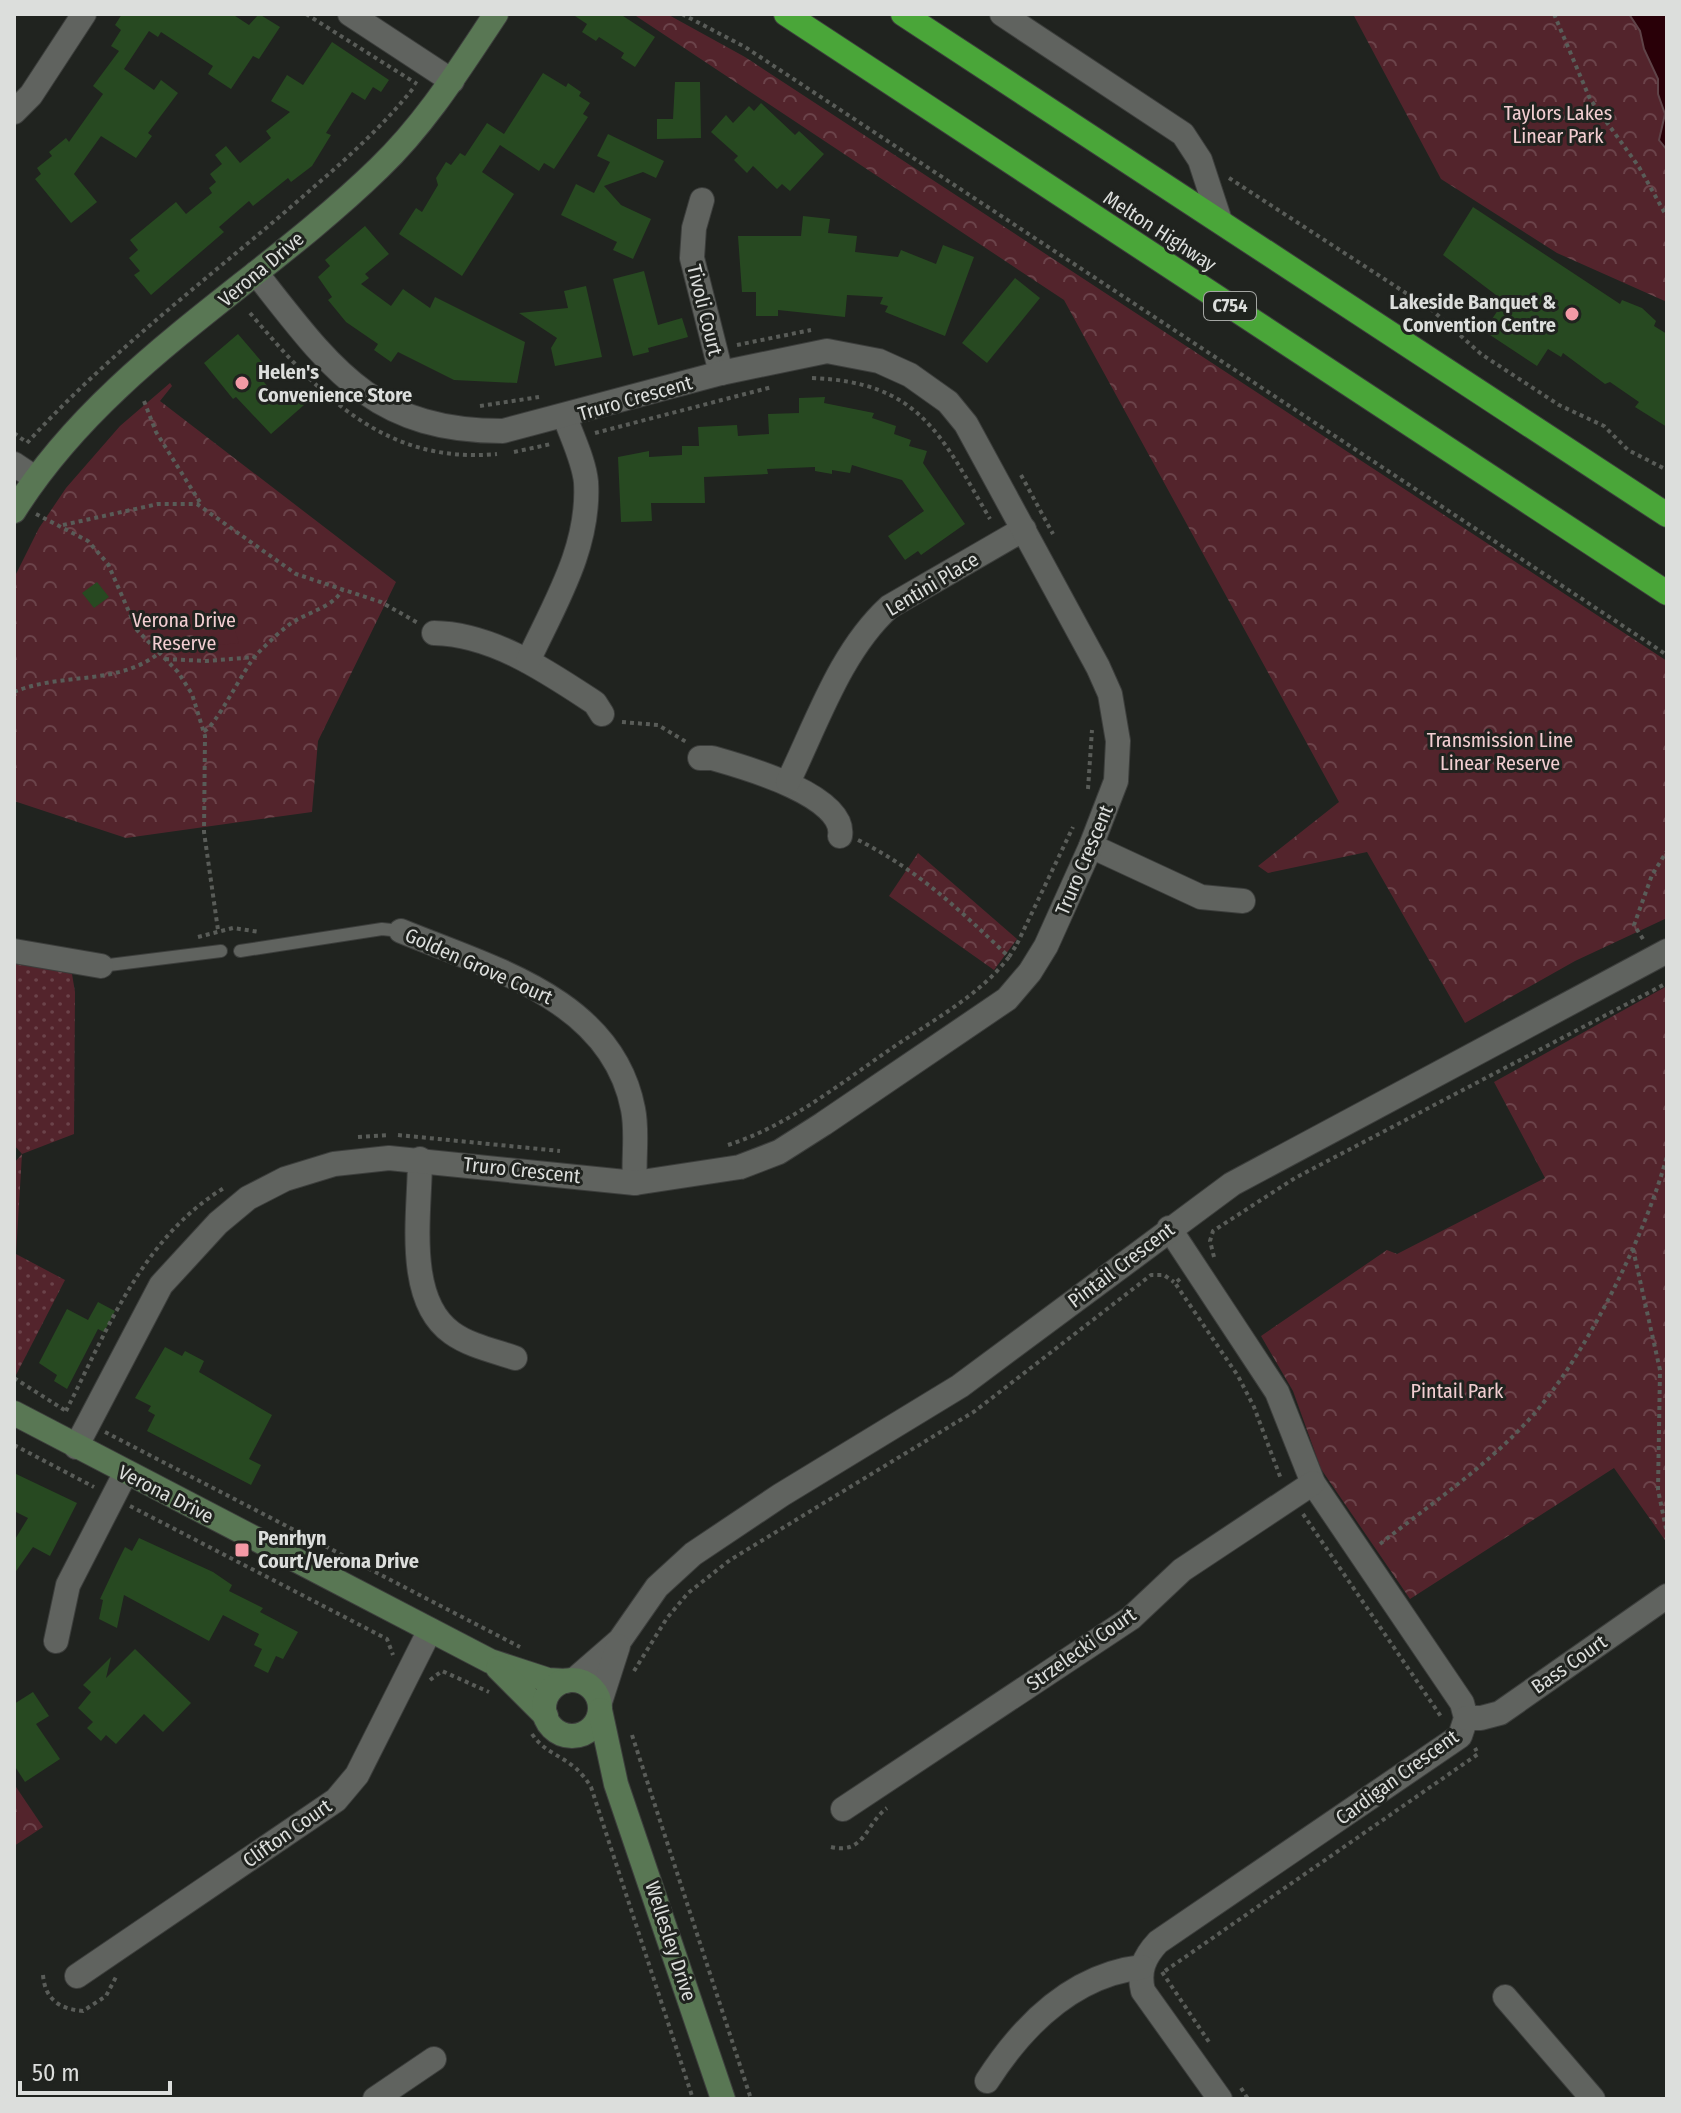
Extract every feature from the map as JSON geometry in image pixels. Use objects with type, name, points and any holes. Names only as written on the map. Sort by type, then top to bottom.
[{"type":"highway","name":"Melton Highway","points":[[903,14],[1667,515]]},
{"type":"highway","name":"Melton Highway","points":[[786,15],[1667,593]]},
{"type":"street","points":[[14,112],[31,95],[84,14]]},
{"type":"street","points":[[350,14],[452,81]]},
{"type":"street","name":"Verona Drive","points":[[16,508],[35,478],[101,402],[379,169],[418,126],[452,81],[496,14]]},
{"type":"street","points":[[1002,14],[1177,129],[1200,160],[1220,221]]},
{"type":"street","name":"Tivoli Court","points":[[702,200],[694,228],[692,258],[721,373]]},
{"type":"street","name":"Truro Crescent","points":[[76,1447],[161,1285],[218,1223],[248,1198],[310,1170],[368,1159],[420,1159],[635,1183],[720,1172],[779,1152],[1007,999],[1039,958],[1091,846],[1116,781],[1116,722],[1098,667],[1015,535],[966,424],[932,389],[892,366],[827,351],[721,373],[560,437],[441,427],[400,414],[354,386],[326,359],[256,273]]},
{"type":"street","points":[[528,661],[576,558],[585,526],[586,479],[560,437]]},
{"type":"street","points":[[14,464],[35,478]]},
{"type":"street","name":"Lentini Place","points":[[788,782],[849,656],[878,618],[889,607],[1015,535]]},
{"type":"street","points":[[434,633],[452,635],[528,661],[595,703],[602,714]]},
{"type":"street","points":[[700,758],[712,758],[788,782],[835,818],[840,833]]},
{"type":"street","points":[[1091,846],[1201,897],[1246,902]]},
{"type":"street","name":"Golden Grove Court","points":[[401,931],[545,993],[588,1024],[617,1064],[631,1099],[635,1120],[635,1183]]},
{"type":"street","points":[[14,951],[101,966]]},
{"type":"street","name":"Pintail Crescent","points":[[570,1680],[620,1640],[657,1587],[700,1549],[960,1386],[1169,1228],[1263,1166],[1660,954]]},
{"type":"street","points":[[420,1159],[420,1283],[427,1303],[451,1333],[515,1358]]},
{"type":"street","name":"Cardigan Crescent","points":[[1153,1970],[1158,1942],[1463,1727],[1462,1703],[1313,1483],[1277,1392],[1169,1228]]},
{"type":"street","name":"Verona Drive","points":[[14,1413],[125,1474],[490,1661],[548,1680],[570,1680]]},
{"type":"street","points":[[56,1641],[68,1585],[125,1474]]},
{"type":"street","name":"Strzelecki Court","points":[[843,1809],[1131,1618],[1182,1570],[1313,1483]]},
{"type":"street","name":"Bass Court","points":[[1463,1727],[1500,1713],[1667,1596]]},
{"type":"street","name":"Clifton Court","points":[[77,1976],[336,1800],[357,1775],[430,1630]]},
{"type":"street","name":"Pintail Crescent","points":[[600,1706],[620,1640]]},
{"type":"street","name":"Verona Drive","points":[[490,1661],[538,1724]]},
{"type":"street","points":[[570,1680],[590,1686],[600,1706],[590,1730],[567,1735],[538,1724],[550,1690],[570,1680]]},
{"type":"street","name":"Wellesley Drive","points":[[600,1706],[616,1784],[723,2099]]},
{"type":"street","name":"Wellesley Drive","points":[[567,1735],[587,1749],[616,1784]]},
{"type":"street","points":[[987,2081],[1013,2041],[1043,2012],[1109,1973],[1153,1970],[1143,1991],[1230,2093]]},
{"type":"street","points":[[1505,1997],[1593,2099]]},
{"type":"street","points":[[375,2099],[434,2059]]},
{"type":"lane","name":"Golden Grove Court","points":[[240,951],[382,929],[401,931]]},
{"type":"lane","points":[[101,966],[221,951]]},
{"type":"path","points":[[682,14],[745,47],[1667,655]]},
{"type":"path","points":[[1554,14],[1590,99],[1639,167],[1667,217]]},
{"type":"path","points":[[27,443],[104,363],[344,161],[386,122],[415,86]]},
{"type":"path","points":[[1200,160],[1432,310],[1481,354],[1559,405],[1604,426],[1628,450],[1667,470]]},
{"type":"path","points":[[250,313],[319,390],[348,415],[406,443],[462,454],[488,455],[588,430],[596,433],[785,384]]},
{"type":"path","points":[[809,378],[843,379],[900,399],[926,419],[943,438],[1015,535]]},
{"type":"path","points":[[144,401],[156,432],[202,506],[285,568],[308,580],[381,602],[434,633]]},
{"type":"path","points":[[63,525],[158,504],[202,506]]},
{"type":"path","points":[[16,508],[63,525],[88,541],[108,564],[137,630],[192,694],[204,731],[204,832],[218,930]]},
{"type":"path","points":[[204,731],[212,727],[228,693],[255,657],[288,625],[337,598],[342,590]]},
{"type":"path","points":[[14,692],[56,680],[103,676],[143,667],[159,653]]},
{"type":"path","points":[[165,659],[207,661],[255,657]]},
{"type":"path","points":[[602,714],[618,721],[658,725],[684,737]]},
{"type":"path","points":[[1087,793],[1093,755],[1092,727]]},
{"type":"path","points":[[840,833],[915,872],[961,910],[1009,957],[1078,816]]},
{"type":"path","points":[[1175,1283],[1216,1256],[1210,1241],[1213,1231],[1295,1178],[1667,983],[1660,954],[1634,925],[1652,875],[1667,851]]},
{"type":"path","points":[[1017,944],[1039,958]]},
{"type":"path","points":[[1363,1557],[1498,1450],[1534,1413],[1571,1362],[1633,1249],[1654,1202],[1667,1156]]},
{"type":"path","points":[[1633,1249],[1660,1370],[1658,1490],[1667,1533]]},
{"type":"path","points":[[632,1675],[667,1618],[688,1593],[730,1560],[975,1411],[1151,1275],[1164,1275],[1175,1283],[1238,1376],[1254,1407],[1274,1466],[1292,1497],[1423,1691],[1463,1727],[1478,1754],[1153,1970],[1214,2050]]},
{"type":"path","points":[[1660,1370],[1667,1379]]},
{"type":"path","points":[[14,1445],[387,1639],[393,1647],[390,1664],[427,1684],[436,1674],[451,1672],[495,1696]]},
{"type":"path","points":[[538,1724],[547,1750],[579,1767],[591,1787],[693,2099]]},
{"type":"path","points":[[632,1735],[751,2099]]},
{"type":"path","points":[[1230,2093],[1248,2099]]},
{"type":"green space","name":"Transmission Line Linear Reserve","points":[[633,14],[667,14],[745,57],[1667,661],[1667,918],[1575,961],[1465,1023],[1367,852],[1268,873],[1258,866],[1339,802],[1064,300]]},
{"type":"green space","name":"Taylors Lakes Linear Park","points":[[1353,14],[1667,14],[1667,302],[1557,253],[1441,179]]},
{"type":"green space","name":"Verona Drive Reserve","points":[[170,383],[172,386],[160,401],[396,582],[318,741],[312,812],[126,838],[14,801],[14,578],[39,528],[66,488],[120,426]]},
{"type":"green space","points":[[230,613],[239,643],[219,645],[210,637],[209,625]]},
{"type":"green space","points":[[918,853],[1017,939],[994,970],[889,896]]},
{"type":"green space","points":[[14,960],[72,974],[75,992],[74,1134],[22,1154],[14,1145]]},
{"type":"green space","name":"Pintail Park","points":[[1667,986],[1667,1543],[1614,1468],[1410,1599],[1321,1469],[1293,1391],[1261,1336],[1387,1250],[1397,1254],[1545,1178],[1494,1082]]},
{"type":"green space","points":[[22,1154],[16,1254],[65,1280],[16,1375],[14,1163]]},
{"type":"green space","points":[[14,1784],[43,1827],[14,1846]]},
{"type":"shaded area","points":[[1629,14],[1667,14],[1667,150],[1659,140],[1665,114],[1658,94],[1658,79],[1644,49],[1640,31]]},
{"type":"building","points":[[122,14],[232,14],[249,25],[259,14],[280,27],[259,59],[253,56],[231,89],[208,74],[213,66],[161,32],[158,37],[149,31],[124,69],[154,90],[161,80],[178,93],[148,133],[152,136],[136,158],[101,136],[74,174],[97,202],[71,223],[35,179],[41,174],[37,168],[52,156],[49,152],[66,138],[69,142],[103,94],[93,86],[119,51],[111,46],[121,30],[115,25]]},
{"type":"building","points":[[572,14],[620,14],[655,37],[635,67],[621,58],[624,53],[599,37],[596,41],[582,32],[587,24]]},
{"type":"building","points":[[332,42],[389,80],[381,92],[373,87],[365,100],[352,92],[326,133],[331,135],[312,166],[291,182],[288,178],[253,206],[249,201],[219,227],[224,232],[151,295],[134,275],[140,271],[129,258],[138,250],[130,240],[176,202],[186,214],[212,193],[209,188],[216,182],[210,174],[222,164],[215,155],[226,146],[240,163],[271,138],[266,131],[290,112],[271,101],[287,75],[303,85]]},
{"type":"building","points":[[543,73],[581,92],[579,96],[590,103],[583,114],[588,117],[554,169],[544,163],[539,171],[500,145],[482,172],[514,194],[462,276],[399,234],[416,208],[422,212],[438,185],[436,178],[446,162],[451,165],[460,153],[465,156],[487,123],[504,134]]},
{"type":"building","points":[[675,82],[700,82],[701,138],[657,139],[657,119],[673,119]]},
{"type":"building","points":[[761,103],[795,135],[799,131],[824,154],[790,191],[782,184],[777,189],[753,166],[747,173],[734,160],[738,156],[711,132],[726,115],[733,123],[749,106],[754,111]]},
{"type":"building","points":[[608,134],[664,161],[656,178],[643,172],[604,186],[621,205],[651,219],[633,259],[613,250],[617,242],[561,215],[576,184],[594,193],[610,162],[597,156]]},
{"type":"building","name":"Lakeside Banquet & Convention Centre","points":[[1473,207],[1620,304],[1622,300],[1642,308],[1656,321],[1654,326],[1667,334],[1667,427],[1635,407],[1639,402],[1610,382],[1605,384],[1563,353],[1561,357],[1548,349],[1537,366],[1484,331],[1504,301],[1443,255]]},
{"type":"building","points":[[803,216],[830,219],[828,233],[857,236],[855,252],[898,257],[901,250],[936,264],[943,245],[974,257],[945,336],[885,312],[888,306],[880,304],[883,297],[847,295],[845,317],[778,310],[778,316],[756,316],[756,292],[742,292],[738,236],[801,236]]},
{"type":"building","points":[[365,226],[389,254],[365,274],[369,278],[361,284],[391,306],[403,289],[430,308],[435,297],[525,342],[517,383],[454,380],[398,352],[391,362],[374,350],[378,344],[346,322],[328,300],[332,297],[318,277],[330,266],[325,260]]},
{"type":"building","points":[[644,271],[658,325],[682,318],[688,337],[648,348],[649,352],[633,356],[613,279]]},
{"type":"building","points":[[1015,278],[1040,298],[987,363],[962,343]]},
{"type":"building","points":[[586,286],[602,357],[555,366],[551,348],[557,338],[519,313],[568,308],[564,291]]},
{"type":"building","name":"Helen's Convenience Store","points":[[238,334],[267,368],[258,375],[279,400],[292,390],[304,405],[271,434],[236,397],[233,399],[204,363]]},
{"type":"building","points":[[825,397],[824,403],[874,413],[872,418],[896,426],[894,434],[911,440],[909,446],[927,451],[923,463],[965,524],[921,555],[918,551],[905,560],[888,536],[924,511],[902,480],[852,465],[850,473],[832,470],[832,474],[815,471],[815,467],[767,469],[768,474],[704,477],[705,503],[651,503],[652,521],[621,522],[618,457],[649,451],[649,457],[682,455],[682,446],[699,446],[698,427],[737,425],[738,436],[769,434],[768,414],[799,413],[799,398]]},
{"type":"building","points":[[97,582],[109,597],[94,608],[82,593]]},
{"type":"building","points":[[98,1302],[115,1311],[104,1332],[98,1329],[67,1389],[54,1381],[57,1375],[39,1363],[67,1309],[88,1320]]},
{"type":"building","points":[[165,1347],[182,1356],[185,1351],[204,1361],[199,1372],[272,1415],[249,1459],[261,1465],[251,1485],[147,1431],[155,1415],[148,1411],[151,1406],[135,1398]]},
{"type":"building","points":[[14,1473],[77,1503],[50,1556],[33,1547],[14,1574],[14,1541],[28,1518],[14,1511]]},
{"type":"building","points":[[139,1538],[213,1572],[232,1585],[229,1591],[263,1608],[260,1612],[298,1632],[283,1659],[276,1656],[268,1673],[254,1666],[262,1649],[254,1645],[259,1634],[223,1615],[209,1641],[124,1595],[117,1628],[99,1619],[103,1600],[100,1599],[116,1565],[125,1547],[132,1551]]},
{"type":"building","points":[[135,1649],[191,1703],[163,1732],[144,1714],[116,1744],[106,1735],[101,1741],[87,1728],[93,1722],[78,1708],[91,1692],[83,1685],[111,1657],[106,1678]]},
{"type":"building","points":[[33,1692],[49,1716],[36,1724],[60,1759],[25,1782],[14,1765],[14,1704]]},
{"type":"place","name":"Lakeside Banquet & Convention Centre","points":[[1572,314]]},
{"type":"place","name":"Helen's Convenience Store","points":[[242,383]]},
{"type":"place","name":"Penrhyn Court/Verona Drive","points":[[242,1550]]}]
